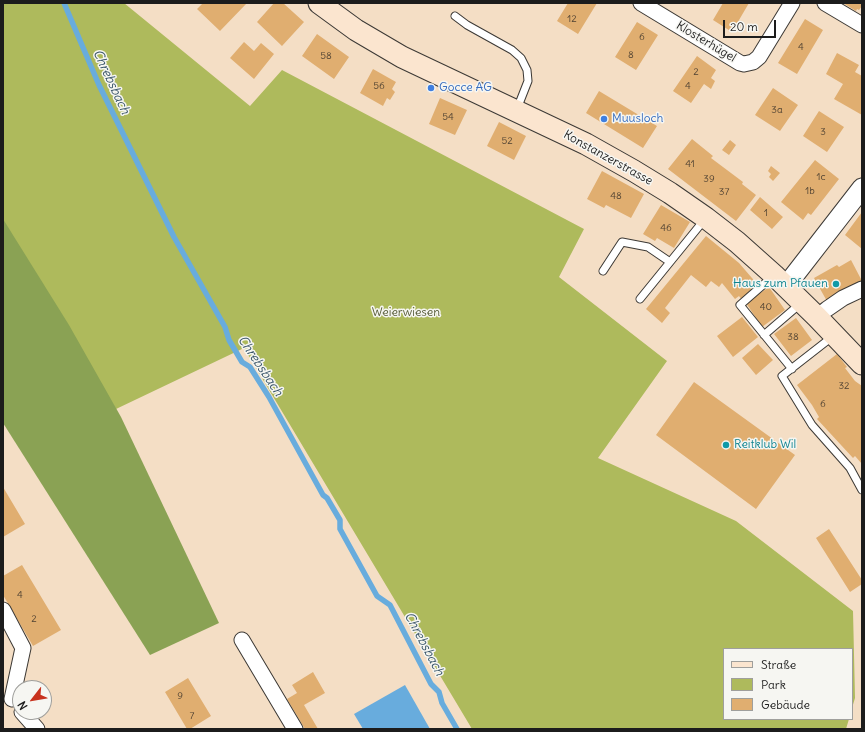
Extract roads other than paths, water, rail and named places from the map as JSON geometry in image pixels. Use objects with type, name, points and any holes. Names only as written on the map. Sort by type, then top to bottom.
[{"type":"main road","name":"Konstanzerstrasse","points":[[319,3],[356,30],[402,57],[610,156],[664,190],[706,218],[737,242],[803,302],[862,364]]},
{"type":"street","name":"Klosterhügel","points":[[641,3],[744,64],[753,62],[759,57],[792,3]]},
{"type":"street","points":[[824,3],[862,25]]},
{"type":"street","points":[[780,280],[862,188]]},
{"type":"street","points":[[817,317],[843,298],[862,289]]},
{"type":"street","points":[[3,610],[23,648],[17,680]]},
{"type":"street","points":[[242,640],[295,729]]},
{"type":"street","points":[[29,720],[37,729]]},
{"type":"lane","points":[[454,16],[512,50],[521,58],[527,70],[528,81],[516,111]]},
{"type":"lane","points":[[640,299],[706,218]]},
{"type":"lane","points":[[603,270],[622,242],[648,247],[670,262]]},
{"type":"lane","points":[[780,280],[740,305],[792,369]]},
{"type":"lane","points":[[764,335],[803,302]]},
{"type":"lane","points":[[835,335],[782,376],[812,425],[850,468],[862,490]]},
{"type":"water","points":[[405,685],[430,729],[363,729],[354,714]]},
{"type":"waterway","name":"Chrebsbach","points":[[64,3],[99,85],[174,237],[225,327],[229,340],[242,362],[250,367],[269,397],[323,495],[327,498],[340,520],[340,529],[377,596],[390,605],[431,684],[439,692],[442,703],[457,729]]},
{"type":"place","name":"Gocce AG","points":[[431,88]]},
{"type":"place","name":"Muusloch","points":[[604,119]]},
{"type":"place","name":"Haus zum Pfauen","points":[[836,284]]},
{"type":"place","name":"Reitklub Wil","points":[[726,445]]},
{"type":"park label","name":"Weierwiesen","points":[[406,313]]}]
